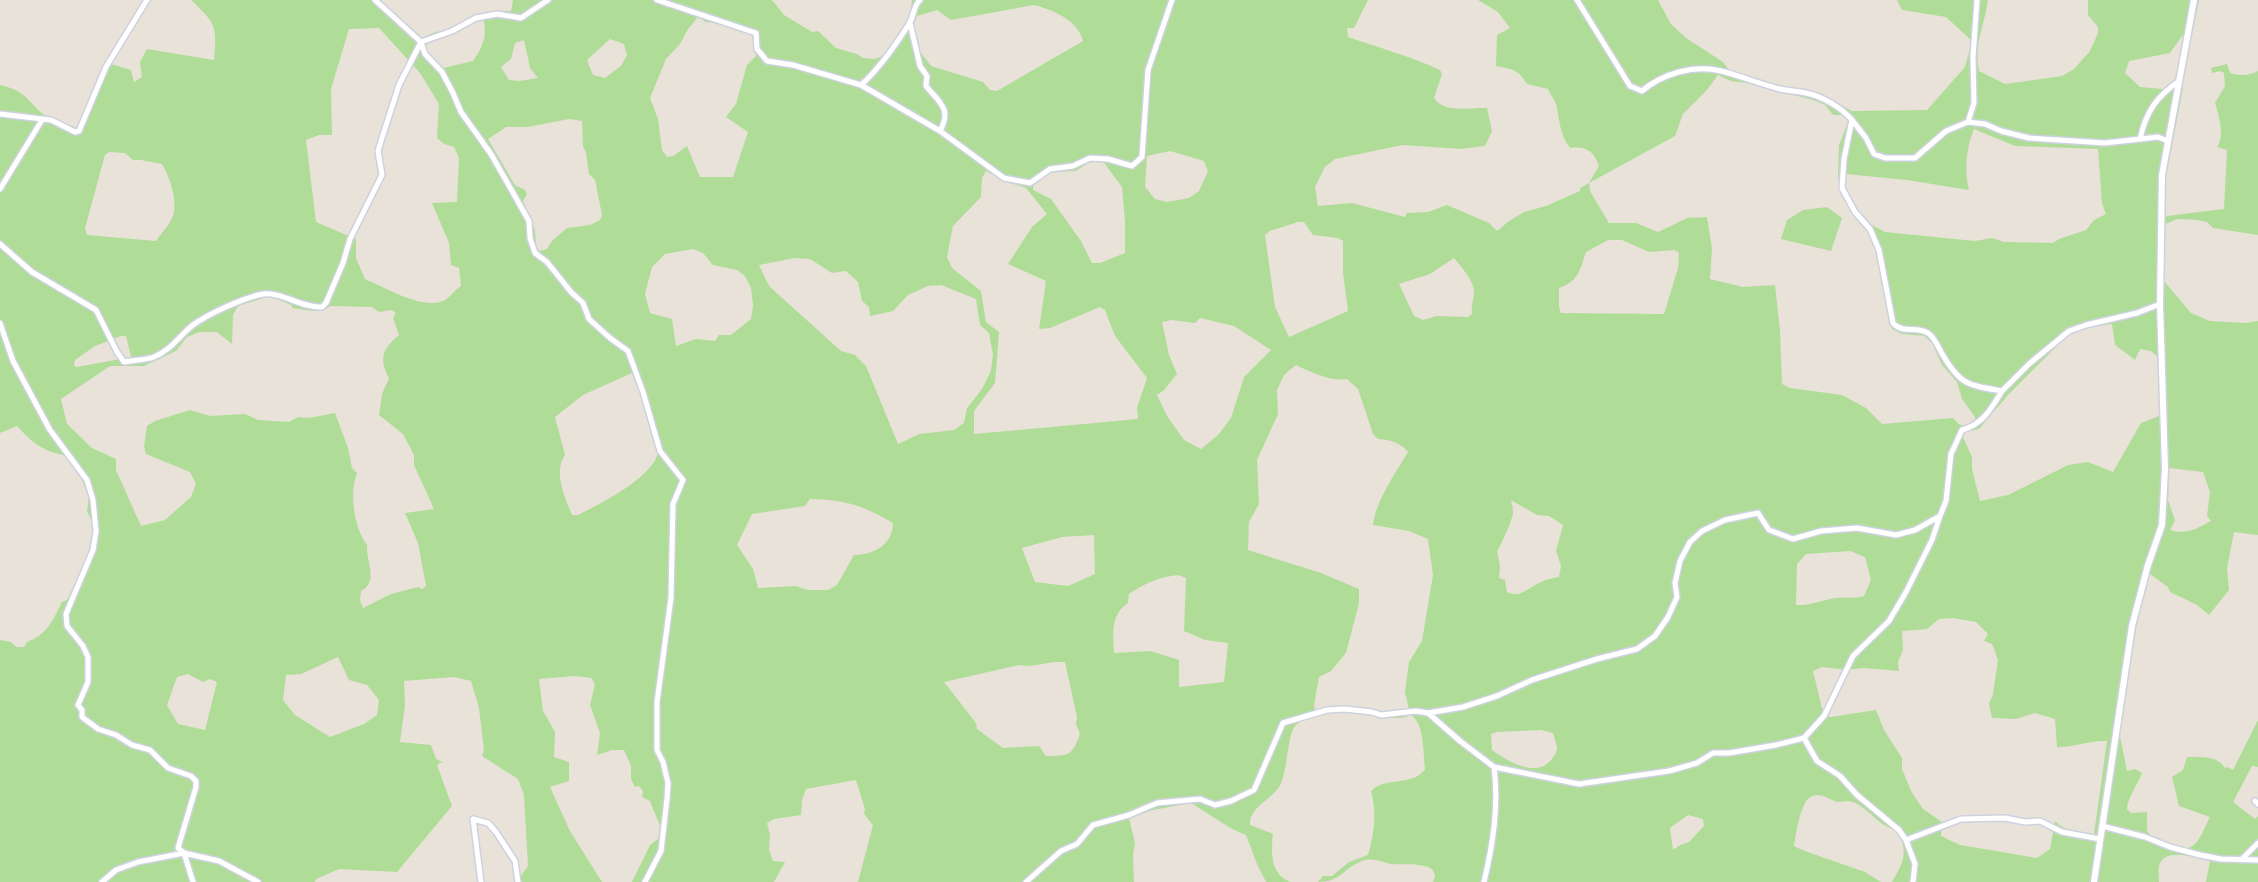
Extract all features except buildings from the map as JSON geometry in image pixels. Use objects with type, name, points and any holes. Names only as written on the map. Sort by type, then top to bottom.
[{"type":"street","points":[[0,114],[51,120],[75,132],[79,130],[106,67],[147,0]]},
{"type":"street","points":[[375,0],[421,42],[425,54],[442,72],[461,112],[508,180],[529,221],[530,238],[535,253],[547,262],[571,292],[583,303],[588,318],[628,351],[643,392],[660,451],[683,480],[673,504],[671,598],[657,702],[657,750],[663,762],[668,783],[667,799],[661,851],[645,882]]},
{"type":"street","points":[[0,244],[32,272],[96,310],[124,362],[154,357],[194,325],[217,312],[261,294],[276,294],[297,304],[322,307],[326,303],[360,216],[382,175],[378,150],[399,85],[421,42],[452,31],[476,18],[497,14],[521,18],[548,0]]},
{"type":"street","points":[[657,0],[756,33],[757,49],[767,61],[793,65],[860,85],[940,131],[1004,178],[1030,183],[1050,169],[1073,166],[1090,158],[1108,158],[1132,166],[1142,157],[1148,70],[1172,0]]},
{"type":"street","points":[[860,85],[874,73],[910,23],[917,2],[920,0]]},
{"type":"street","points":[[1577,0],[1630,86],[1642,91],[1654,80],[1670,74],[1693,70],[1720,70],[1780,89],[1819,97],[1844,111],[1866,138],[1874,154],[1885,158],[1915,158],[1946,130],[1968,122],[1985,124],[2001,131],[2029,138],[2105,143],[2158,137],[2168,141]]},
{"type":"street","points":[[1968,122],[1974,103],[1972,57],[1977,0]]},
{"type":"street","points":[[2094,882],[2132,626],[2148,565],[2162,525],[2165,469],[2160,304],[2162,175],[2194,0]]},
{"type":"street","points":[[910,23],[920,66],[927,76],[926,86],[944,109],[946,120],[940,131]]},
{"type":"street","points":[[2140,139],[2148,111],[2168,89],[2179,81]]},
{"type":"street","points":[[0,190],[42,120]]},
{"type":"street","points":[[1852,120],[1844,159],[1842,188],[1855,212],[1870,229],[1879,250],[1893,323],[1902,329],[1919,329],[1929,334],[1951,368],[1968,384],[2002,391]]},
{"type":"street","points":[[1428,713],[1494,767],[1579,784],[1669,771],[1697,763],[1712,753],[1729,753],[1776,746],[1804,738],[1829,708],[1853,656],[1888,621],[1932,540],[1946,501],[1951,454],[1962,430],[1975,426],[1983,420],[2002,391],[2029,364],[2069,331],[2137,313],[2160,304]]},
{"type":"street","points":[[0,323],[13,362],[50,430],[87,480],[93,500],[96,531],[93,550],[66,614],[67,626],[83,646],[88,657],[88,682],[78,705],[82,710],[82,717],[98,729],[116,735],[132,745],[150,750],[165,762],[168,768],[191,776],[196,781],[196,787],[178,848],[184,854],[193,882]]},
{"type":"street","points":[[1026,882],[1061,851],[1076,844],[1093,825],[1129,815],[1157,803],[1200,799],[1216,805],[1231,801],[1254,790],[1284,723],[1327,710],[1345,709],[1381,715],[1416,711],[1428,713],[1463,707],[1497,696],[1542,677],[1597,659],[1637,649],[1655,636],[1668,617],[1677,596],[1675,583],[1680,561],[1690,542],[1702,530],[1725,520],[1758,513],[1769,530],[1793,539],[1821,531],[1857,528],[1896,535],[1915,530],[1940,516]]},
{"type":"street","points":[[1804,738],[1817,761],[1840,776],[1857,795],[1899,830],[1906,840],[1915,864],[1913,882]]},
{"type":"street","points":[[1484,882],[1493,842],[1496,800],[1494,767]]},
{"type":"street","points":[[1906,840],[1960,819],[2005,818],[2025,822],[2040,821],[2062,832],[2100,839]]},
{"type":"street","points":[[481,882],[473,819],[488,823],[496,832],[515,861],[518,882]]},
{"type":"street","points":[[2102,826],[2145,837],[2170,847],[2200,855],[2258,860]]},
{"type":"street","points":[[2241,860],[2258,843]]},
{"type":"street","points":[[102,882],[116,870],[138,862],[184,854],[219,861],[258,882]]},
{"type":"green space","points":[[148,0],[111,64],[131,70],[134,82],[142,77],[140,62],[147,49],[214,60],[215,32],[213,26],[206,15],[191,0],[379,0],[422,38],[435,32],[446,31],[485,12],[511,11],[513,0],[772,0],[784,15],[812,32],[818,31],[836,48],[857,54],[863,58],[875,59],[885,55],[909,19],[912,0],[1368,0],[1354,28],[1347,28],[1348,37],[1406,56],[1440,70],[1442,74],[1434,98],[1438,103],[1458,109],[1487,108],[1492,131],[1485,146],[1461,149],[1403,145],[1335,159],[1325,167],[1315,187],[1318,206],[1352,203],[1405,217],[1407,213],[1428,212],[1447,205],[1489,223],[1497,231],[1524,212],[1546,206],[1580,191],[1580,188],[1589,183],[1599,166],[1592,153],[1581,148],[1570,148],[1566,143],[1556,104],[1548,89],[1527,84],[1521,75],[1514,70],[1496,66],[1497,35],[1510,28],[1498,12],[1478,0],[1658,0],[1671,24],[1686,38],[1723,62],[1728,69],[1772,84],[1821,94],[1852,111],[1927,110],[1965,67],[1972,41],[1946,17],[1902,10],[1897,0],[1988,0],[1979,43],[1979,71],[2005,84],[2062,76],[2074,69],[2090,51],[2098,33],[2098,27],[2088,15],[2088,0],[2199,0],[2192,34],[2182,36],[2170,53],[2129,61],[2125,73],[2140,87],[2173,90],[2183,88],[2165,182],[2163,217],[2224,209],[2227,150],[2217,147],[2221,132],[2215,103],[2225,86],[2224,73],[2220,71],[2212,73],[2211,68],[2227,64],[2230,73],[2241,75],[2248,75],[2258,71],[2258,235],[2213,228],[2207,222],[2198,220],[2177,219],[2163,225],[2163,280],[2191,313],[2210,321],[2245,323],[2258,321],[2258,535],[2234,532],[2227,568],[2229,590],[2209,615],[2197,605],[2170,592],[2168,587],[2150,574],[2141,602],[2126,684],[2120,736],[2127,771],[2135,769],[2142,773],[2127,805],[2127,809],[2131,813],[2147,812],[2147,831],[2152,837],[2185,849],[2194,845],[2210,817],[2179,806],[2172,777],[2183,770],[2187,757],[2213,759],[2225,768],[2228,767],[2233,770],[2258,720],[2258,767],[2252,766],[2233,802],[2255,819],[2258,816],[2258,882],[2206,882],[2210,861],[2174,855],[2167,856],[2162,860],[2159,866],[2159,882],[1892,882],[1900,867],[1904,851],[1901,839],[1897,833],[1853,802],[1838,802],[1816,795],[1809,798],[1803,807],[1794,846],[1865,872],[1881,882],[1433,882],[1435,875],[1433,870],[1428,867],[1370,860],[1356,864],[1332,880],[1318,882],[1323,876],[1332,876],[1349,862],[1368,855],[1374,823],[1371,791],[1377,786],[1413,778],[1425,769],[1421,732],[1416,719],[1411,715],[1401,718],[1390,718],[1341,711],[1312,716],[1296,725],[1291,736],[1282,781],[1275,792],[1257,808],[1251,819],[1250,825],[1273,834],[1273,862],[1279,874],[1291,882],[1266,882],[1246,835],[1232,829],[1191,803],[1153,810],[1129,818],[1135,843],[1133,855],[1134,882],[858,882],[873,825],[864,814],[865,809],[856,780],[806,789],[802,800],[801,815],[774,819],[767,823],[770,835],[769,850],[773,861],[785,862],[774,882],[632,882],[650,845],[658,839],[660,826],[650,801],[642,797],[643,791],[639,786],[635,787],[631,779],[631,766],[624,750],[612,750],[597,755],[600,733],[590,705],[595,684],[591,678],[574,676],[539,679],[543,711],[555,732],[554,757],[569,762],[569,781],[550,787],[570,831],[602,882],[516,882],[528,866],[524,795],[518,779],[482,756],[484,750],[479,708],[471,681],[454,677],[404,681],[405,705],[400,742],[431,745],[436,759],[442,762],[437,765],[452,806],[397,872],[339,869],[316,879],[315,882],[0,882],[0,640],[11,642],[16,647],[24,647],[27,642],[40,635],[49,626],[62,602],[67,600],[84,566],[92,541],[92,522],[87,511],[89,496],[80,476],[64,455],[49,451],[38,445],[17,426],[0,433],[0,85],[22,94],[49,118],[76,128],[79,126],[106,64]],"holes":[[[1034,5],[1064,17],[1076,27],[1083,41],[997,91],[990,90],[983,82],[931,66],[919,50],[913,24],[917,16],[937,10],[951,20]],[[698,17],[706,22],[722,23],[754,36],[756,56],[747,65],[736,104],[726,117],[748,132],[733,177],[700,177],[687,146],[673,156],[667,157],[662,150],[658,119],[650,98],[666,59],[680,44],[688,29]],[[478,21],[484,21],[485,33],[483,42],[473,61],[443,68],[427,51],[425,46]],[[379,28],[420,73],[439,104],[437,138],[444,144],[454,147],[459,158],[457,202],[432,203],[449,243],[451,265],[459,268],[461,286],[448,298],[434,303],[414,300],[365,279],[356,258],[356,239],[316,222],[306,140],[319,135],[332,135],[331,89],[349,29]],[[610,39],[624,44],[627,55],[621,66],[605,78],[593,75],[587,60]],[[524,40],[530,68],[538,78],[519,81],[509,80],[501,67],[511,59],[515,43]],[[1718,75],[1731,81],[1747,83],[1813,100],[1825,105],[1833,115],[1845,115],[1848,122],[1839,145],[1838,175],[1840,190],[1849,208],[1866,229],[1875,247],[1892,329],[1902,334],[1924,336],[1932,343],[1942,365],[1957,382],[1962,399],[1975,417],[1975,423],[1968,427],[1959,424],[1953,418],[1882,424],[1866,408],[1842,395],[1790,388],[1782,384],[1780,331],[1775,285],[1743,287],[1710,279],[1712,248],[1707,217],[1687,218],[1658,232],[1636,223],[1609,223],[1590,191],[1589,183],[1675,136],[1683,114],[1706,91]],[[569,119],[582,121],[583,146],[589,174],[595,180],[602,215],[600,220],[590,225],[567,228],[552,241],[547,249],[540,251],[536,247],[535,230],[523,201],[527,194],[525,190],[515,185],[488,139],[506,127],[528,127]],[[1974,129],[2015,146],[2098,149],[2102,203],[2106,214],[2094,220],[2086,230],[2059,239],[2053,243],[2004,242],[1992,238],[1975,241],[1885,232],[1872,225],[1857,210],[1845,189],[1846,174],[1907,180],[1969,190],[1967,159]],[[1170,151],[1204,161],[1208,171],[1199,191],[1189,198],[1167,202],[1155,199],[1145,187],[1147,156]],[[109,152],[125,153],[133,160],[162,164],[171,183],[175,205],[171,221],[156,241],[87,235],[85,228],[105,155]],[[1102,160],[1122,187],[1125,253],[1100,263],[1092,263],[1081,241],[1051,199],[1033,190],[1033,186],[1045,175],[1053,172],[1076,171],[1088,163]],[[986,171],[1007,182],[1026,188],[1047,214],[1032,227],[1008,264],[1046,281],[1039,329],[1050,328],[1100,307],[1105,310],[1115,336],[1147,378],[1137,408],[1138,419],[974,434],[974,411],[995,383],[999,332],[986,322],[981,291],[952,268],[947,257],[953,226],[981,197],[982,178]],[[1298,222],[1304,222],[1313,235],[1338,238],[1343,241],[1343,273],[1348,311],[1289,337],[1275,307],[1265,235],[1270,231]],[[1608,240],[1622,240],[1649,252],[1675,250],[1679,253],[1678,268],[1664,314],[1561,313],[1559,307],[1559,288],[1571,282],[1580,269],[1586,252]],[[693,249],[703,253],[713,265],[737,270],[745,276],[751,288],[753,306],[751,319],[731,335],[719,335],[715,341],[696,339],[676,346],[672,319],[650,313],[645,294],[652,267],[665,254]],[[794,258],[810,259],[832,273],[846,271],[858,282],[862,301],[869,307],[870,316],[893,311],[908,295],[928,286],[941,285],[976,299],[980,325],[989,333],[993,355],[991,371],[982,389],[967,408],[964,423],[954,430],[919,434],[898,444],[866,366],[855,355],[841,351],[769,286],[759,265]],[[1454,258],[1467,274],[1474,289],[1472,314],[1468,317],[1437,316],[1423,320],[1414,316],[1399,284],[1430,274]],[[270,296],[291,305],[293,308],[317,311],[331,306],[372,307],[379,312],[392,310],[396,313],[393,318],[399,335],[389,345],[384,354],[384,364],[389,378],[382,394],[379,415],[403,434],[414,455],[414,465],[434,509],[405,513],[418,543],[426,586],[422,589],[418,587],[391,594],[363,608],[360,600],[361,591],[366,587],[371,577],[367,545],[359,529],[354,510],[353,490],[357,473],[352,468],[348,448],[335,413],[309,418],[298,417],[289,422],[258,420],[245,414],[210,416],[190,410],[155,421],[147,426],[144,446],[146,454],[190,472],[196,484],[191,497],[165,520],[141,526],[116,470],[116,459],[92,448],[67,424],[61,399],[110,366],[144,366],[176,351],[187,337],[199,332],[217,332],[232,344],[233,315],[238,306]],[[1200,318],[1234,326],[1271,350],[1244,377],[1231,418],[1218,435],[1201,449],[1184,440],[1167,416],[1157,395],[1164,390],[1177,374],[1169,355],[1162,322],[1171,320],[1195,323]],[[2112,324],[2115,345],[2135,360],[2140,349],[2151,351],[2159,358],[2159,416],[2141,423],[2113,472],[2088,462],[2068,465],[2008,495],[1980,501],[1972,469],[1972,457],[1963,437],[1965,432],[1979,429],[2008,395],[2069,334],[2084,328]],[[121,336],[126,336],[131,357],[74,366],[75,360],[95,346]],[[1296,365],[1328,378],[1347,379],[1358,389],[1373,434],[1378,439],[1398,444],[1408,452],[1382,497],[1373,525],[1409,531],[1428,539],[1433,575],[1422,641],[1409,662],[1405,692],[1409,709],[1393,712],[1366,709],[1315,710],[1314,705],[1319,677],[1331,671],[1346,653],[1359,603],[1359,589],[1321,573],[1248,550],[1249,522],[1259,504],[1257,460],[1278,414],[1277,390],[1284,375]],[[632,373],[658,453],[654,462],[636,481],[578,515],[572,515],[561,485],[560,469],[565,455],[555,417],[583,395]],[[2169,468],[2203,472],[2210,492],[2207,516],[2211,521],[2191,530],[2170,530],[2175,520],[2168,500]],[[810,499],[822,499],[844,502],[863,508],[893,523],[890,537],[886,542],[869,553],[854,555],[837,585],[828,590],[808,590],[796,586],[758,588],[753,569],[737,545],[752,514],[805,506]],[[1511,500],[1537,515],[1549,516],[1563,525],[1556,551],[1561,566],[1559,577],[1538,583],[1517,594],[1507,592],[1505,580],[1499,578],[1500,566],[1497,551],[1513,513]],[[1094,535],[1095,574],[1068,586],[1035,582],[1022,548],[1062,537]],[[1850,551],[1865,557],[1871,580],[1864,596],[1836,598],[1796,605],[1797,564],[1806,554]],[[1178,575],[1186,578],[1184,631],[1205,640],[1228,643],[1224,682],[1179,687],[1179,660],[1151,651],[1114,653],[1114,626],[1118,613],[1128,603],[1129,594],[1152,581]],[[1953,618],[1976,622],[1988,634],[1984,641],[1992,644],[1998,660],[1993,694],[1989,704],[1992,718],[2016,719],[2035,713],[2055,719],[2057,747],[2107,741],[2094,834],[2073,832],[2063,828],[2055,821],[2050,849],[2037,858],[1960,845],[1941,836],[1942,822],[1923,809],[1911,791],[1902,769],[1902,758],[1884,730],[1876,710],[1831,717],[1824,716],[1813,671],[1822,667],[1847,670],[1863,668],[1899,671],[1898,662],[1903,650],[1902,631],[1927,629],[1939,619]],[[338,657],[349,680],[367,685],[379,700],[377,715],[364,724],[330,737],[295,715],[283,700],[286,675],[301,674]],[[1065,662],[1077,717],[1076,724],[1080,734],[1072,751],[1060,756],[1046,756],[1039,746],[1003,748],[977,729],[976,723],[944,682],[1019,665],[1030,666]],[[188,674],[203,682],[210,679],[217,682],[205,730],[178,724],[167,705],[177,677]],[[1541,730],[1553,733],[1557,750],[1552,759],[1543,766],[1528,768],[1505,759],[1492,750],[1491,734],[1497,732]],[[1688,815],[1703,819],[1704,826],[1689,842],[1673,850],[1670,828]]]},
{"type":"green space","points":[[1827,207],[1842,218],[1831,251],[1781,239],[1787,220],[1803,210]]}]
